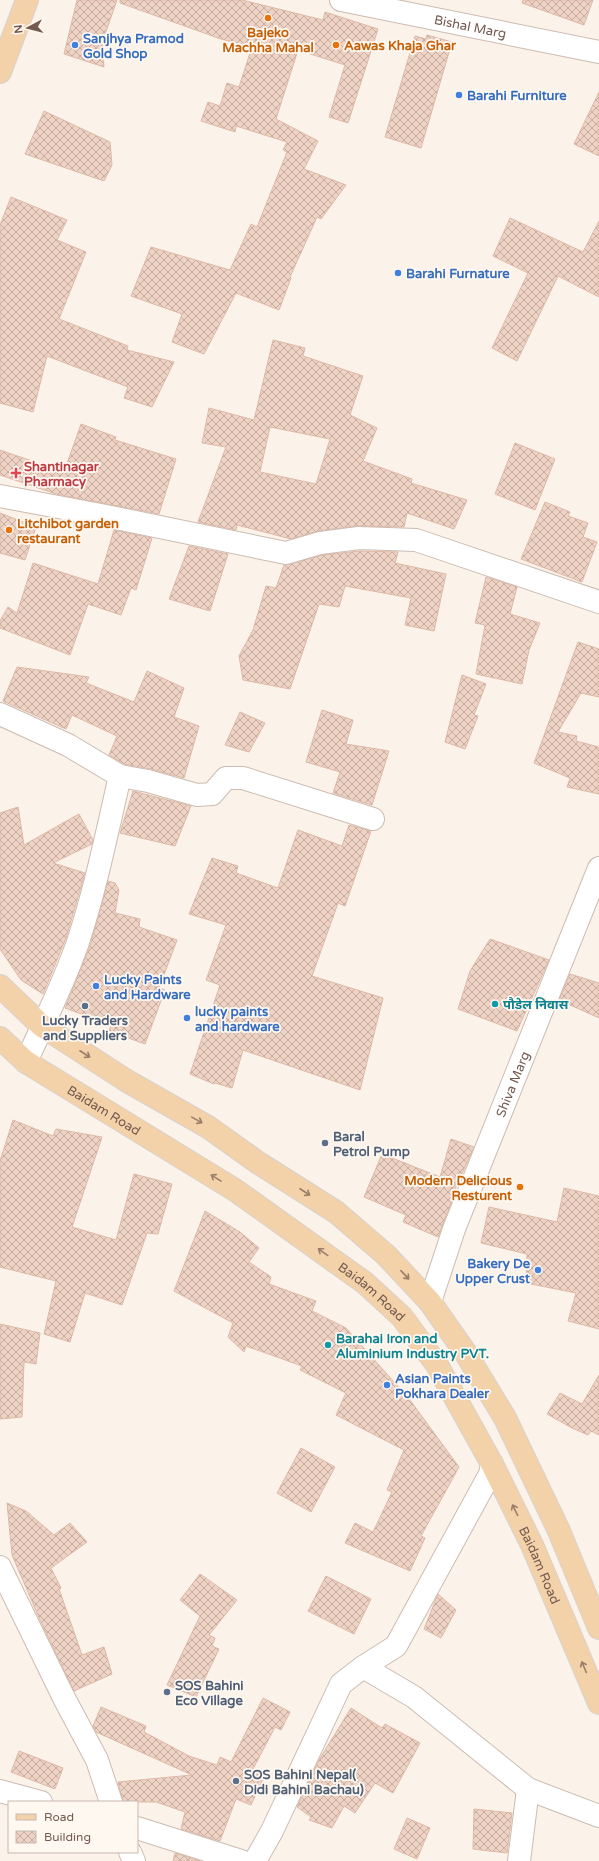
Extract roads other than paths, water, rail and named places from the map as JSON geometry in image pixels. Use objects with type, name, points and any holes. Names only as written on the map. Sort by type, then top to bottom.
[{"type":"main road","points":[[0,72],[27,0]]},
{"type":"main road","points":[[0,986],[42,1026],[127,1081],[208,1127],[257,1162],[336,1212],[386,1255],[430,1302],[465,1352],[505,1418],[559,1530],[599,1628]]},
{"type":"main road","name":"Baidam Road","points":[[0,1038],[26,1062],[235,1190],[365,1283],[402,1317],[437,1365],[492,1464],[532,1545],[599,1703]]},
{"type":"street","name":"Bishal Marg","points":[[341,0],[599,52]]},
{"type":"street","points":[[0,496],[286,552],[320,543],[359,538],[416,540],[599,602]]},
{"type":"street","points":[[0,714],[68,745],[120,776],[148,781],[197,796],[212,794],[226,778],[243,778],[373,819]]},
{"type":"street","points":[[26,1062],[56,998],[77,943],[96,884],[120,776]]},
{"type":"street","name":"Shiva Marg","points":[[430,1302],[454,1229],[599,868]]},
{"type":"street","points":[[255,1861],[272,1831],[342,1684],[363,1667],[396,1646],[490,1474],[492,1464]]},
{"type":"street","points":[[0,1567],[64,1698],[97,1760],[112,1801]]},
{"type":"street","points":[[363,1667],[414,1697],[528,1789],[599,1816]]},
{"type":"street","points":[[519,1861],[528,1789]]},
{"type":"street","points":[[0,1791],[37,1801]]},
{"type":"street","points":[[138,1828],[241,1861]]},
{"type":"place","name":"Bajeko Machha Mahal","points":[[268,18]]},
{"type":"place","name":"Sanjhya Pramod Gold Shop","points":[[75,45]]},
{"type":"place","name":"Aawas Khaja Ghar","points":[[336,45]]},
{"type":"place","name":"Barahi Furniture","points":[[459,95]]},
{"type":"place","name":"Barahi Furnature","points":[[398,273]]},
{"type":"place","name":"Shantinagar Pharmacy","points":[[16,473]]},
{"type":"place","name":"Litchibot garden restaurant","points":[[9,530]]},
{"type":"place","name":"Lucky Paints and Hardware","points":[[96,986]]},
{"type":"place","name":"पौडेल निवास","points":[[495,1004]]},
{"type":"place","name":"Lucky Traders and Suppliers","points":[[85,1006]]},
{"type":"place","name":"lucky paints and hardware","points":[[187,1018]]},
{"type":"place","name":"Baral Petrol Pump","points":[[325,1143]]},
{"type":"place","name":"Modern Delicious Resturent","points":[[520,1187]]},
{"type":"place","name":"Bakery De Upper Crust","points":[[538,1270]]},
{"type":"place","name":"Barahai Iron and Aluminium Industry PVT.","points":[[328,1345]]},
{"type":"place","name":"Asian Paints Pokhara Dealer","points":[[387,1385]]},
{"type":"place","name":"SOS Bahini Eco Village","points":[[167,1692]]},
{"type":"place","name":"SOS Bahini Nepal( Didi Bahini Bachau)","points":[[236,1781]]}]
